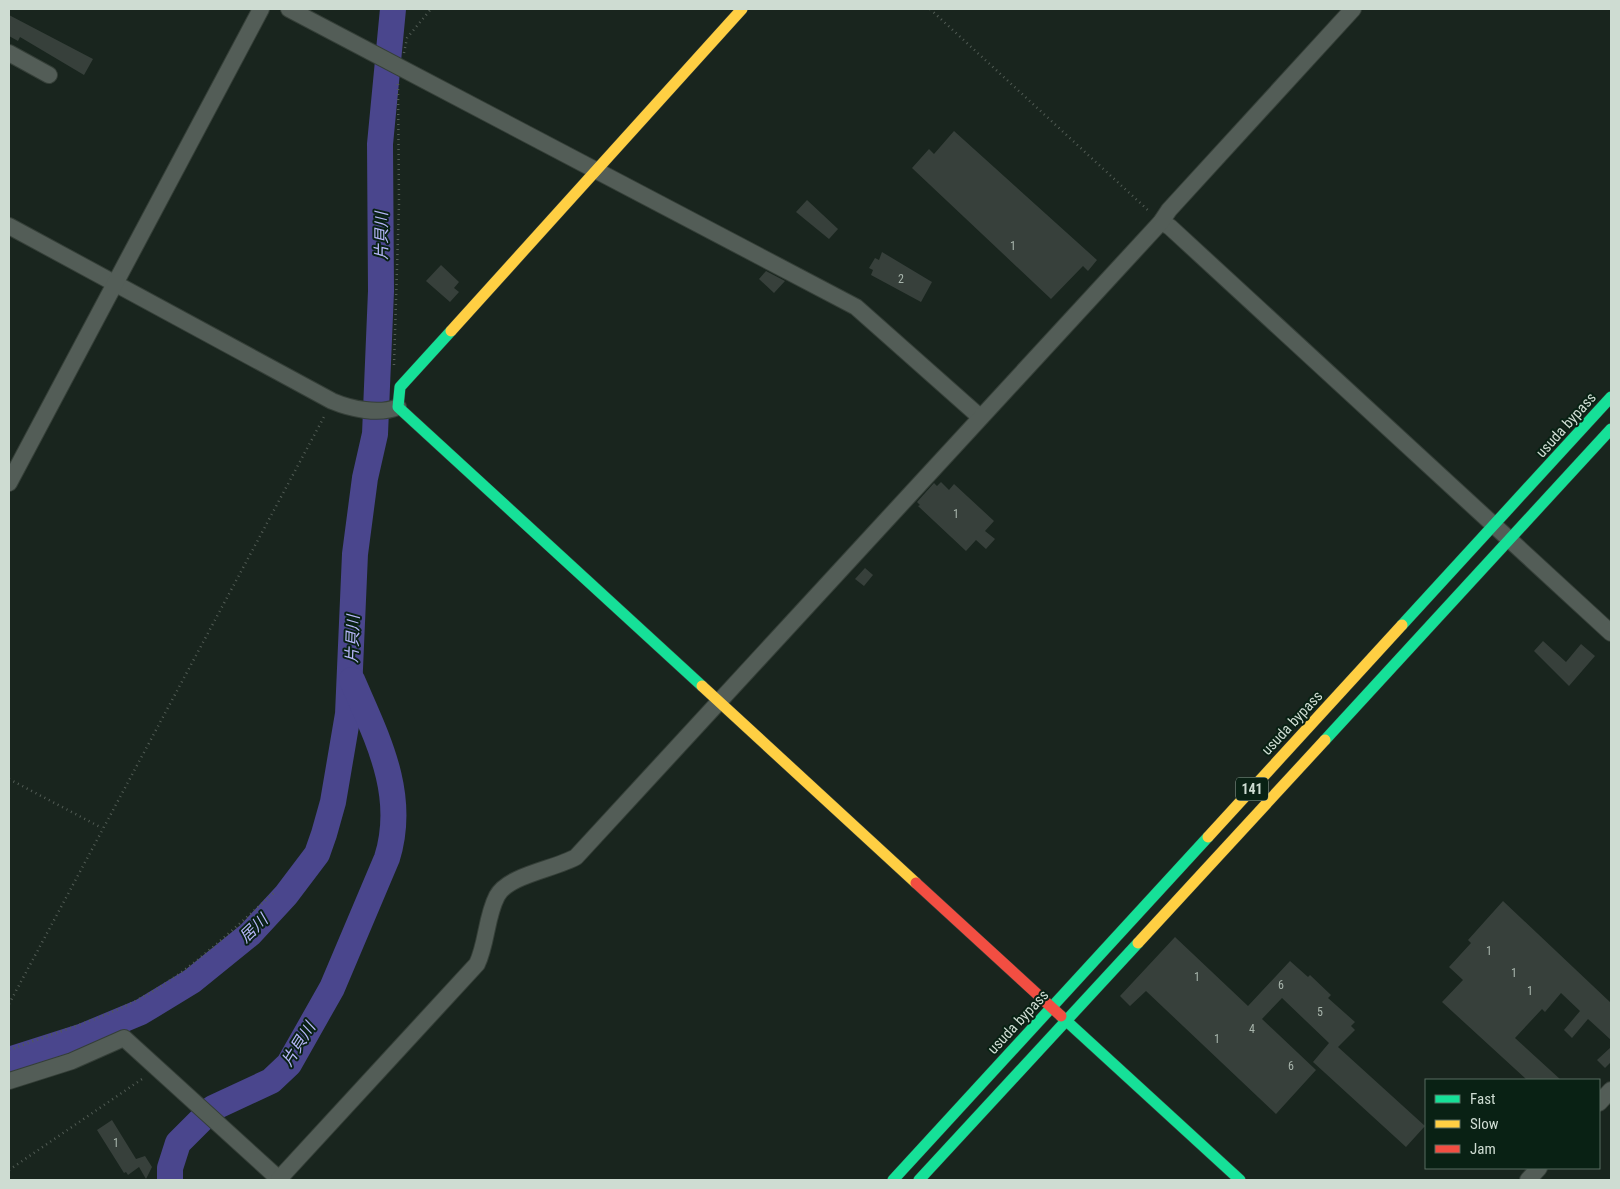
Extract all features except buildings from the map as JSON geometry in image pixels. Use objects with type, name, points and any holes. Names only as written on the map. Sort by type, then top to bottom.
[{"type":"main road","points":[[742,9],[400,388],[394,409],[718,701],[1240,1180]]},
{"type":"main road","name":"usuda bypass","points":[[893,1180],[1611,397]]},
{"type":"main road","name":"141","points":[[919,1180],[1611,429]]},
{"type":"street","points":[[9,483],[261,9]]},
{"type":"street","points":[[289,9],[399,65],[856,307],[867,314],[980,417]]},
{"type":"street","points":[[9,1080],[72,1061],[124,1038],[280,1180],[477,964],[482,954],[497,895],[519,879],[564,864],[576,857],[1161,222],[1353,9]]},
{"type":"street","points":[[9,53],[49,75]]},
{"type":"street","points":[[1161,222],[1170,227],[1611,633]]},
{"type":"street","points":[[9,226],[332,401],[351,408],[394,409]]},
{"type":"street","points":[[1600,1102],[1611,1090]]},
{"type":"street","points":[[1528,1180],[1538,1169]]},
{"type":"path","points":[[394,369],[399,204],[399,65],[407,38],[430,9]]},
{"type":"path","points":[[930,9],[1161,222]]},
{"type":"path","points":[[9,1004],[332,401]]},
{"type":"path","points":[[9,780],[102,828]]},
{"type":"path","points":[[9,1050],[108,1013],[151,993],[207,952],[275,892]]},
{"type":"path","points":[[9,1170],[157,1069]]},
{"type":"waterway","name":"片貝川","points":[[9,1060],[81,1037],[141,1012],[192,981],[250,934],[286,895],[317,854],[333,802],[348,714],[355,554],[365,478],[375,434],[381,291],[380,144],[393,9]]},
{"type":"waterway","name":"片貝川","points":[[170,1180],[170,1168],[178,1143],[213,1108],[271,1081],[289,1064],[332,988],[387,858],[392,834],[393,811],[391,789],[379,745],[352,680]]},
{"type":"traffic: fast","points":[[451,331],[400,387],[398,407],[702,686]]},
{"type":"traffic: fast","points":[[1402,625],[1611,397]]},
{"type":"traffic: fast","points":[[1325,740],[1611,429]]},
{"type":"traffic: fast","points":[[893,1180],[1208,837]]},
{"type":"traffic: fast","points":[[919,1180],[1138,943]]},
{"type":"traffic: fast","points":[[1061,1016],[1240,1180]]},
{"type":"traffic: slow","points":[[451,331],[742,9]]},
{"type":"traffic: slow","points":[[1208,837],[1402,625]]},
{"type":"traffic: slow","points":[[702,686],[916,883]]},
{"type":"traffic: slow","points":[[1138,943],[1325,740]]},
{"type":"traffic: jam","points":[[916,883],[1061,1016]]},
{"type":"water label","name":"居川","points":[[253,928]]}]
